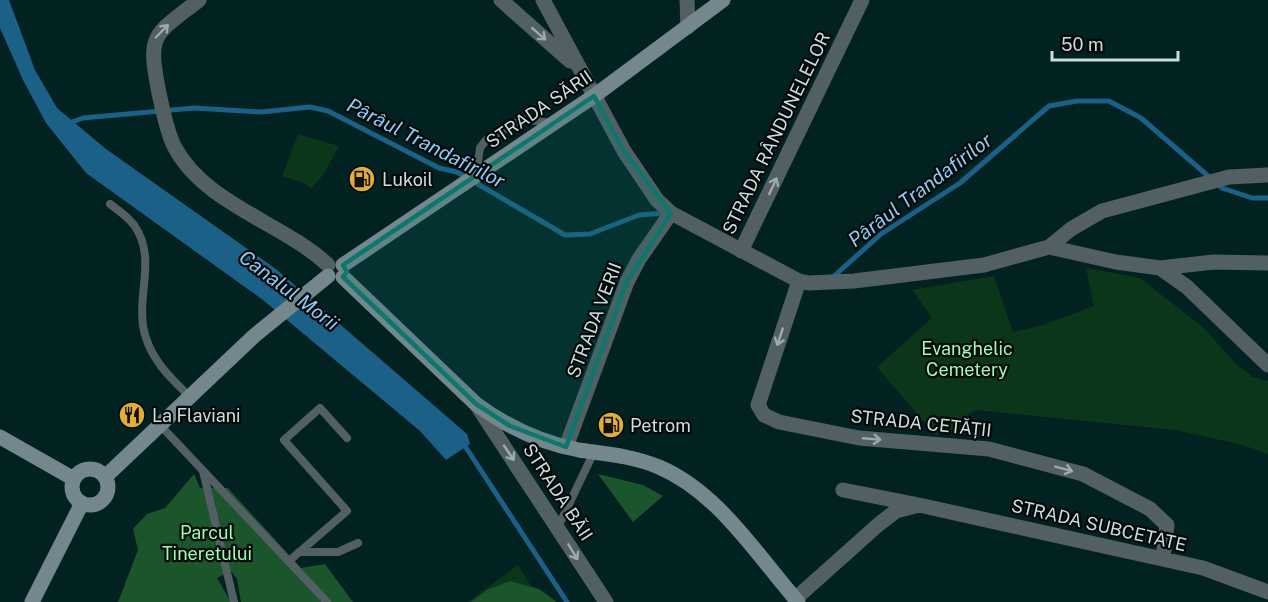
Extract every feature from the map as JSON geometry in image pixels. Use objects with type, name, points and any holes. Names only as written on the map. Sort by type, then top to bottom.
[{"type":"main road","name":"STRADA SĂRII","points":[[105,477],[265,327],[314,286],[594,96],[723,0]]},
{"type":"main road","points":[[335,271],[476,404],[516,428],[566,447],[635,458],[662,468],[686,482],[717,507],[797,600]]},
{"type":"main road","points":[[0,422],[18,446]]},
{"type":"main road","points":[[0,437],[74,479]]},
{"type":"main road","points":[[83,470],[101,472],[105,477],[108,487],[105,497],[95,504],[82,503],[73,493],[74,479],[83,470]]},
{"type":"main road","points":[[32,602],[82,503]]},
{"type":"street","points":[[199,0],[158,32],[152,50],[166,124],[175,147],[194,173],[222,196],[305,244],[335,271]]},
{"type":"street","points":[[543,0],[577,67],[624,150],[657,200],[671,213],[744,244],[798,281],[808,283],[854,281],[984,265],[1049,247],[1071,229],[1102,211],[1229,177],[1268,175]]},
{"type":"street","points":[[687,0],[688,27]]},
{"type":"street","name":"STRADA RÂNDUNELELOR","points":[[744,244],[862,0]]},
{"type":"street","points":[[506,1],[577,67]]},
{"type":"street","name":"STRADA VERII","points":[[566,447],[627,282],[671,213]]},
{"type":"street","points":[[1049,247],[1116,262],[1160,268],[1214,262],[1268,262]]},
{"type":"street","points":[[1160,268],[1196,294],[1268,365]]},
{"type":"street","name":"STRADA CETĂȚII","points":[[798,281],[758,405],[764,415],[779,422],[859,438],[989,449],[1083,474],[1150,509],[1167,525],[1163,558]]},
{"type":"street","name":"STRADA BĂII","points":[[476,404],[606,602]]},
{"type":"street","name":"STRADA SUBCETATE","points":[[843,490],[1163,558],[1203,568],[1268,592]]},
{"type":"street","points":[[797,600],[879,524],[896,511],[919,505]]},
{"type":"lane","points":[[478,175],[480,148],[486,140],[523,119],[555,123]]},
{"type":"lane","points":[[110,204],[133,223],[144,243],[147,268],[142,308],[145,336],[156,361],[190,397]]},
{"type":"lane","points":[[289,561],[347,511],[284,440],[320,408],[348,438]]},
{"type":"lane","points":[[160,425],[327,602]]},
{"type":"lane","points":[[558,527],[594,452]]},
{"type":"lane","points":[[203,469],[234,602]]},
{"type":"lane","points":[[299,552],[338,552],[358,543]]},
{"type":"highlighted area","points":[[594,96],[624,151],[671,213],[627,282],[566,447],[510,426],[476,404],[343,277],[347,272],[343,265]]},
{"type":"green space","points":[[298,134],[339,146],[324,174],[311,189],[304,183],[282,176]]},
{"type":"green space","name":"Evanghelic Cemetery","points":[[1086,268],[1140,278],[1205,329],[1235,363],[1253,377],[1268,381],[1268,454],[1243,445],[1175,430],[976,410],[963,418],[955,429],[936,436],[877,367],[932,318],[912,290],[994,276],[1013,332],[1040,326],[1094,306]]},
{"type":"green space","name":"Parcul Tineretului","points":[[194,474],[200,488],[228,488],[301,568],[325,564],[353,602],[241,602],[237,579],[231,571],[217,578],[231,602],[118,602],[138,550],[133,529],[147,514],[165,508]]},
{"type":"green space","points":[[598,474],[643,485],[663,496],[633,522]]},
{"type":"green space","points":[[518,565],[541,602],[468,602]]},
{"type":"green space","points":[[510,581],[539,589],[557,602],[471,602],[487,590]]},
{"type":"water","points":[[0,0],[9,0],[35,70],[57,108],[106,149],[276,269],[467,434],[470,444],[446,460],[420,431],[263,300],[86,173],[46,123],[23,80],[0,28]]},
{"type":"waterway","name":"Pârâul Trandafirilor","points":[[833,277],[881,234],[960,183],[1049,106],[1077,101],[1109,101],[1141,118],[1222,188],[1252,198],[1268,198]]},
{"type":"waterway","name":"Pârâul Trandafirilor","points":[[67,124],[83,118],[194,108],[261,112],[310,107],[328,111],[439,168],[457,172],[565,235],[590,234],[639,215],[666,213]]},
{"type":"waterway","name":"Canalul Morii","points":[[463,443],[567,602]]},
{"type":"place","name":"Lukoil","points":[[362,179]]},
{"type":"place","name":"La Flaviani","points":[[132,415]]},
{"type":"place","name":"Petrom","points":[[611,425]]}]
